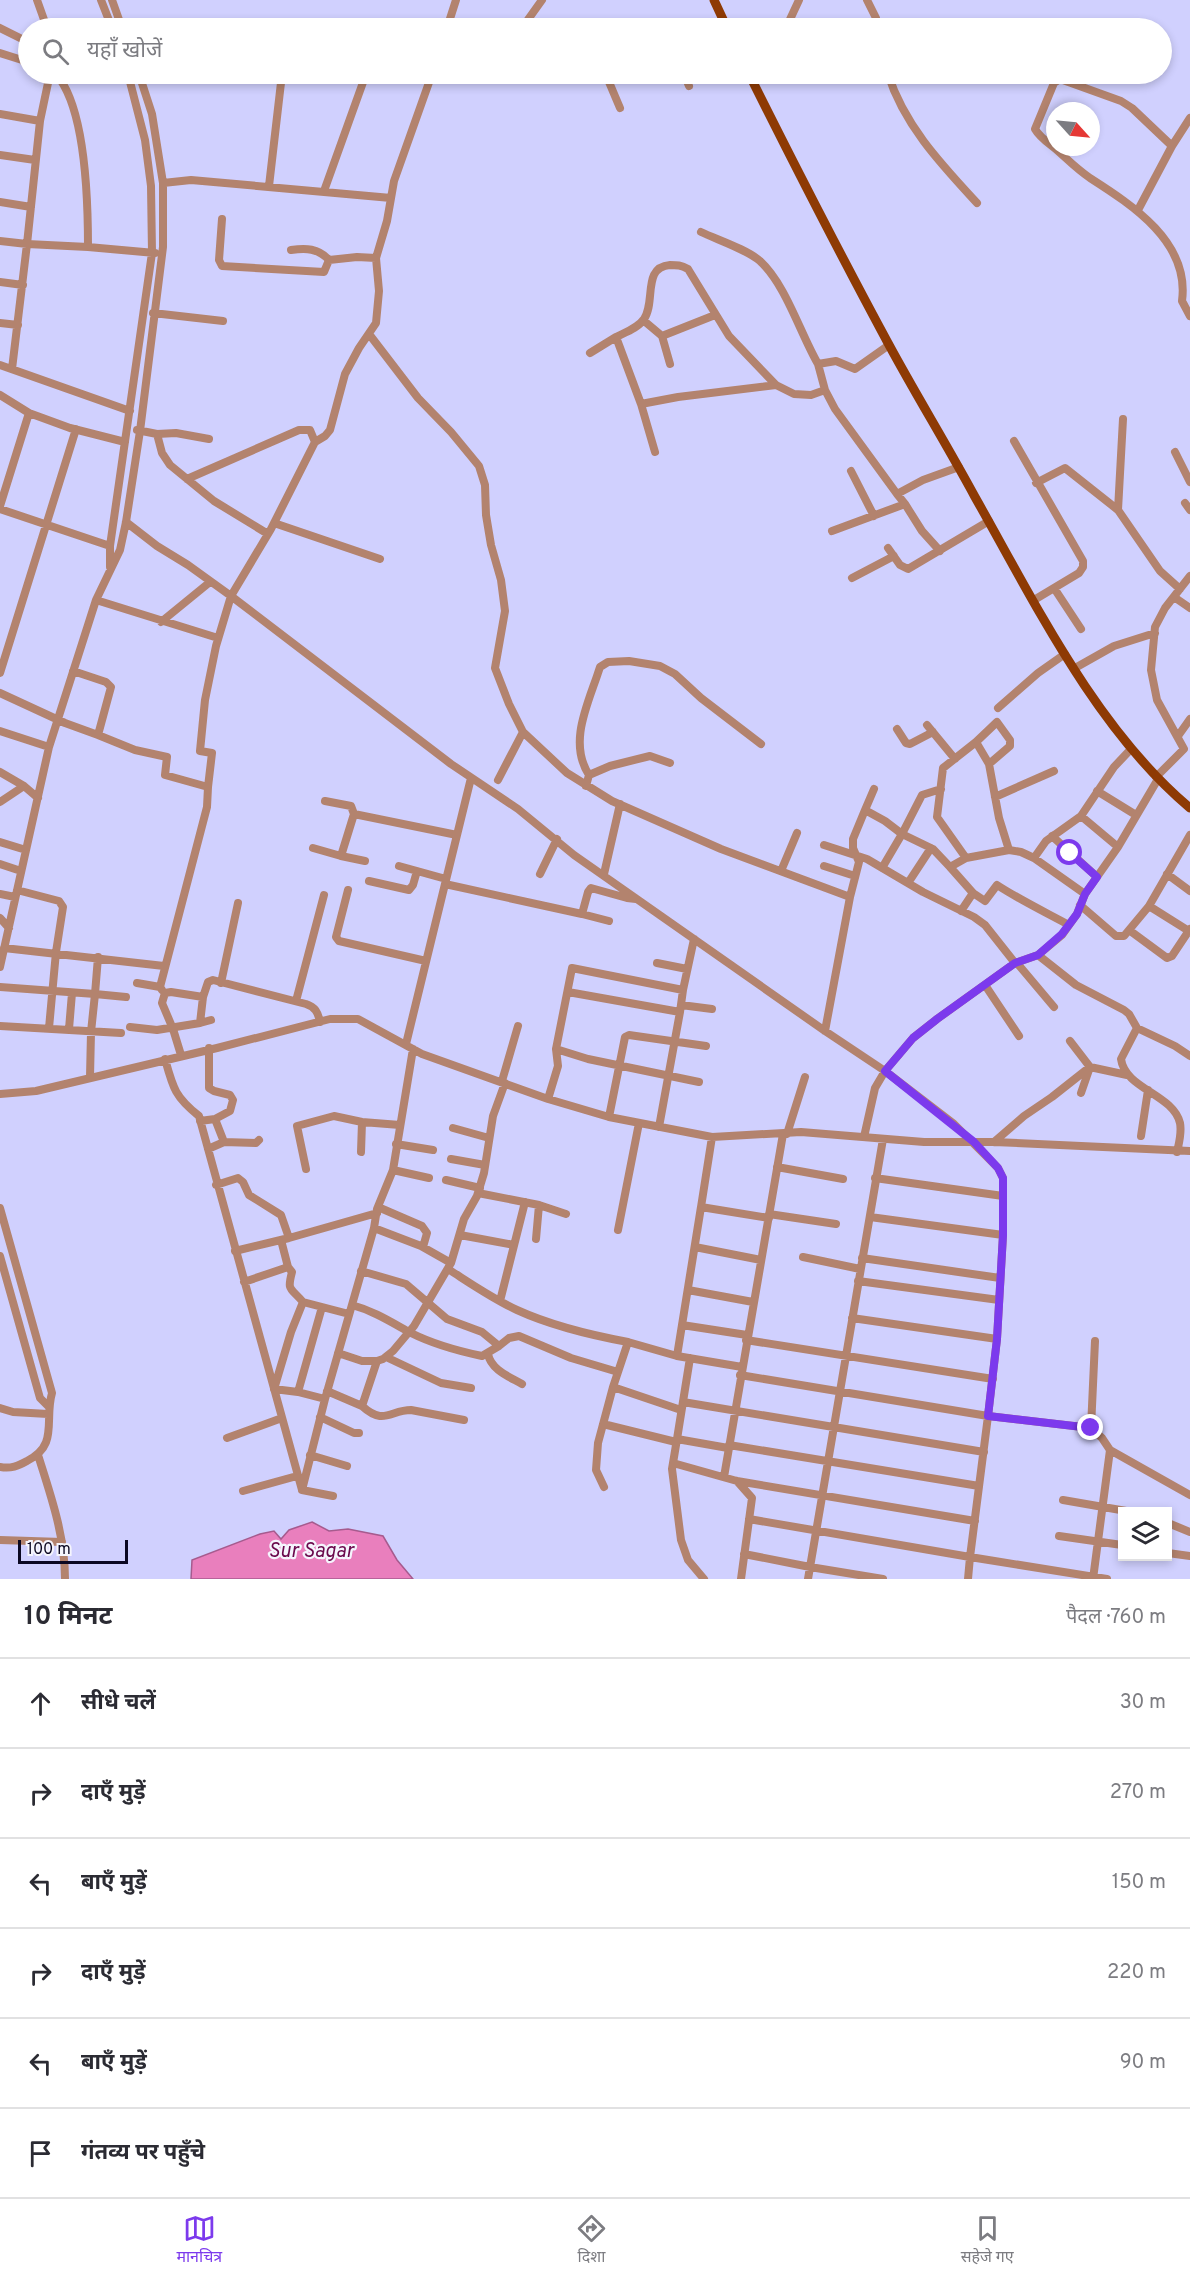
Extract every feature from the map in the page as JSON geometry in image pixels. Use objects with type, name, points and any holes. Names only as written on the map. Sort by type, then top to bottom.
[{"type":"main road","points":[[714,0],[721,18]]},
{"type":"main road","points":[[754,84],[889,345],[1065,654],[1110,723],[1131,749],[1157,778],[1190,808]]},
{"type":"street","points":[[37,0],[43,18]]},
{"type":"street","points":[[101,0],[108,18]]},
{"type":"street","points":[[112,0],[118,18]]},
{"type":"street","points":[[452,18],[456,0]]},
{"type":"street","points":[[529,18],[542,0]]},
{"type":"street","points":[[791,18],[800,0]]},
{"type":"street","points":[[867,0],[876,18]]},
{"type":"street","points":[[0,28],[18,37]]},
{"type":"street","points":[[0,52],[18,59]]},
{"type":"street","points":[[12,369],[40,121],[50,84]]},
{"type":"street","points":[[64,84],[81,137],[88,247]]},
{"type":"street","points":[[110,572],[110,546],[152,253],[151,186],[145,140],[131,84]]},
{"type":"street","points":[[0,967],[49,747],[96,600],[120,550],[126,522],[162,254],[163,183],[152,114],[142,84]]},
{"type":"street","points":[[269,186],[281,84]]},
{"type":"street","points":[[324,191],[362,84]]},
{"type":"street","points":[[181,1056],[162,1003],[164,966],[207,807],[212,753],[200,751],[205,700],[218,638],[231,596],[274,524],[315,442],[330,430],[345,374],[376,323],[379,291],[376,258],[387,221],[394,181],[428,84]]},
{"type":"street","points":[[610,84],[620,108]]},
{"type":"street","points":[[892,84],[915,131],[977,203]]},
{"type":"street","points":[[1053,84],[1035,125],[1036,132],[1088,176],[1156,225],[1173,248],[1183,267],[1186,285],[1182,301],[1190,316]]},
{"type":"street","points":[[1074,84],[1121,101],[1132,108],[1172,146]]},
{"type":"street","points":[[0,114],[40,121]]},
{"type":"street","points":[[1138,210],[1172,146],[1190,118]]},
{"type":"street","points":[[0,155],[35,160]]},
{"type":"street","points":[[163,183],[191,180],[391,198]]},
{"type":"street","points":[[0,201],[31,207]]},
{"type":"street","points":[[222,219],[219,260],[222,266],[324,272],[329,260]]},
{"type":"street","points":[[701,232],[761,262],[777,283],[818,364],[825,390],[835,409],[905,504],[922,531],[940,551]]},
{"type":"street","points":[[0,241],[162,254]]},
{"type":"street","points":[[291,250],[306,248],[315,250],[329,260],[357,257],[376,258]]},
{"type":"street","points":[[590,353],[639,326],[648,312],[654,273],[657,268],[678,264],[688,269],[729,336],[776,385],[794,394],[811,394],[825,390]]},
{"type":"street","points":[[0,282],[23,285]]},
{"type":"street","points":[[153,313],[223,321]]},
{"type":"street","points":[[662,336],[715,315]]},
{"type":"street","points":[[644,320],[662,336],[670,364]]},
{"type":"street","points":[[0,323],[18,325]]},
{"type":"street","points":[[369,334],[418,398],[451,432],[479,466],[485,485],[486,515],[491,545],[501,580],[505,611],[495,668],[523,732],[567,773],[620,804],[721,849],[850,897]]},
{"type":"street","points":[[616,337],[641,404],[655,452]]},
{"type":"street","points":[[818,364],[836,361],[855,369],[889,345]]},
{"type":"street","points":[[0,365],[130,411]]},
{"type":"street","points":[[641,404],[776,385]]},
{"type":"street","points":[[0,395],[30,413],[76,429],[125,442]]},
{"type":"street","points":[[30,413],[0,508],[110,546]]},
{"type":"street","points":[[1118,510],[1123,419]]},
{"type":"street","points":[[128,427],[158,434],[176,433],[209,440]]},
{"type":"street","points":[[0,673],[76,429]]},
{"type":"street","points":[[187,479],[299,430],[310,430],[315,442]]},
{"type":"street","points":[[158,434],[162,453],[170,465],[214,501],[268,534]]},
{"type":"street","points":[[1014,441],[1036,483],[1083,561],[1083,567],[1079,573],[1034,600]]},
{"type":"street","points":[[1175,452],[1189,480]]},
{"type":"street","points":[[897,494],[923,480],[959,467]]},
{"type":"street","points":[[1036,483],[1065,468],[1118,510],[1160,571],[1180,589]]},
{"type":"street","points":[[851,471],[874,516]]},
{"type":"street","points":[[832,531],[905,504]]},
{"type":"street","points":[[888,548],[900,565],[908,569],[989,521]]},
{"type":"street","points":[[126,522],[231,596],[471,778],[510,803],[558,839],[574,855],[885,1071],[974,1142],[998,1168],[1003,1178],[1003,1235],[997,1339],[968,1579]]},
{"type":"street","points":[[274,524],[380,559]]},
{"type":"street","points":[[852,578],[894,556]]},
{"type":"street","points":[[864,1137],[874,1088],[885,1071],[913,1038],[1016,963],[1038,955],[1062,934],[1085,894],[1118,847],[1157,778],[1187,747],[1156,699],[1151,670],[1155,633],[1165,608],[1190,576]]},
{"type":"street","points":[[161,621],[210,582]]},
{"type":"street","points":[[1054,588],[1081,629]]},
{"type":"street","points":[[1174,597],[1190,608]]},
{"type":"street","points":[[96,600],[218,638]]},
{"type":"street","points":[[1075,668],[1114,646],[1155,633]]},
{"type":"street","points":[[998,708],[1038,673],[1065,654]]},
{"type":"street","points":[[586,786],[589,775],[580,757],[580,732],[600,668],[608,662],[642,662],[660,666],[675,674],[700,698],[761,744]]},
{"type":"street","points":[[73,671],[106,682],[111,687],[98,735]]},
{"type":"street","points":[[0,693],[58,720],[135,750],[167,757],[165,775],[208,787]]},
{"type":"street","points":[[1178,736],[1190,719]]},
{"type":"street","points":[[966,858],[938,817],[941,772],[997,722],[1010,740],[1010,746],[989,764]]},
{"type":"street","points":[[927,725],[955,759]]},
{"type":"street","points":[[897,729],[906,743],[910,744],[933,732]]},
{"type":"street","points":[[0,731],[49,747]]},
{"type":"street","points":[[498,780],[523,732]]},
{"type":"street","points":[[976,742],[989,764],[999,818],[1009,850]]},
{"type":"street","points":[[1034,858],[1046,841],[1081,816],[1120,758],[1131,749]]},
{"type":"street","points":[[589,775],[610,766],[650,756],[670,763]]},
{"type":"street","points":[[995,797],[1054,771]]},
{"type":"street","points":[[0,772],[24,786],[38,798]]},
{"type":"street","points":[[302,1490],[377,1210],[393,1170],[410,1047],[426,961],[471,778]]},
{"type":"street","points":[[0,802],[24,786]]},
{"type":"street","points":[[825,1031],[850,897],[859,862],[853,848],[853,839],[874,789]]},
{"type":"street","points":[[882,868],[922,795],[941,789]]},
{"type":"street","points":[[1097,791],[1136,815]]},
{"type":"street","points":[[325,801],[351,806],[354,813],[341,856]]},
{"type":"street","points":[[604,874],[620,804]]},
{"type":"street","points":[[865,810],[902,834],[931,848],[973,893],[985,901],[997,885],[1026,904],[1069,925]]},
{"type":"street","points":[[354,813],[457,836]]},
{"type":"street","points":[[1081,816],[1118,847]]},
{"type":"street","points":[[781,871],[797,833]]},
{"type":"street","points":[[1080,905],[1116,936],[1124,936],[1149,906],[1190,835]]},
{"type":"street","points":[[1052,836],[1097,877]]},
{"type":"street","points":[[540,874],[558,839]]},
{"type":"street","points":[[0,842],[26,850]]},
{"type":"street","points":[[824,844],[858,856],[882,868],[985,925],[1054,1007]]},
{"type":"street","points":[[314,848],[365,861]]},
{"type":"street","points":[[908,883],[931,848]]},
{"type":"street","points":[[950,867],[966,858],[1009,850],[1021,852],[1034,858],[1085,894]]},
{"type":"street","points":[[0,864],[21,871]]},
{"type":"street","points":[[399,866],[446,881],[609,921]]},
{"type":"street","points":[[824,866],[855,876]]},
{"type":"street","points":[[369,881],[409,890],[417,871]]},
{"type":"street","points":[[1167,874],[1190,891]]},
{"type":"street","points":[[582,914],[591,888],[637,899]]},
{"type":"street","points":[[348,890],[336,937],[339,941],[426,961]]},
{"type":"street","points":[[961,911],[973,893]]},
{"type":"street","points":[[0,894],[16,894],[62,903],[49,1028]]},
{"type":"street","points":[[296,1001],[324,896]]},
{"type":"street","points":[[221,982],[238,903]]},
{"type":"street","points":[[1129,930],[1167,958],[1172,956],[1189,934],[1149,906]]},
{"type":"street","points":[[0,918],[9,928]]},
{"type":"street","points":[[659,1127],[694,939]]},
{"type":"street","points":[[4,948],[56,952],[164,966]]},
{"type":"street","points":[[1038,955],[1076,985],[1124,1010],[1137,1028],[1175,1046],[1190,1056]]},
{"type":"street","points":[[90,1077],[91,1032],[98,957]]},
{"type":"street","points":[[657,963],[687,969]]},
{"type":"street","points":[[548,1099],[558,1066],[556,1049],[572,968],[683,990]]},
{"type":"street","points":[[200,1023],[203,997],[210,981],[312,1006],[318,1013],[320,1022]]},
{"type":"street","points":[[137,983],[203,997]]},
{"type":"street","points":[[985,985],[1018,1036]]},
{"type":"street","points":[[0,987],[126,997]]},
{"type":"street","points":[[568,992],[681,1008],[712,1010]]},
{"type":"street","points":[[69,1029],[72,993]]},
{"type":"street","points":[[0,1094],[36,1091],[330,1019],[358,1018],[422,1054],[548,1099],[609,1117],[712,1137],[801,1132],[924,1142],[994,1142],[1190,1151]]},
{"type":"street","points":[[130,1027],[153,1030],[173,1029],[212,1020]]},
{"type":"street","points":[[0,1026],[121,1033]]},
{"type":"street","points":[[338,1353],[362,1361],[377,1361],[386,1357],[409,1332],[450,1266],[464,1219],[479,1190],[493,1116],[518,1026]]},
{"type":"street","points":[[1137,1028],[1121,1059],[1122,1069],[1160,1098],[1177,1117],[1181,1134],[1177,1152]]},
{"type":"street","points":[[609,1117],[625,1037],[629,1035],[706,1046]]},
{"type":"street","points":[[1070,1041],[1090,1067],[1129,1075]]},
{"type":"street","points":[[200,1121],[216,1119],[230,1111],[233,1100],[230,1095],[214,1092],[210,1088],[209,1048]]},
{"type":"street","points":[[556,1049],[588,1059],[699,1082]]},
{"type":"street","points":[[165,1059],[173,1087],[181,1102],[198,1116],[200,1121],[302,1490]]},
{"type":"street","points":[[1081,1093],[1090,1067]]},
{"type":"street","points":[[994,1142],[1024,1116],[1090,1067]]},
{"type":"street","points":[[724,1477],[777,1167],[785,1134],[805,1077]]},
{"type":"street","points":[[1141,1136],[1148,1090]]},
{"type":"street","points":[[306,1169],[297,1126],[334,1116],[362,1122],[400,1125]]},
{"type":"street","points":[[216,1119],[224,1142]]},
{"type":"street","points":[[361,1152],[362,1122]]},
{"type":"street","points":[[618,1230],[639,1123]]},
{"type":"street","points":[[453,1128],[489,1138]]},
{"type":"street","points":[[677,1356],[712,1137]]},
{"type":"street","points":[[808,1579],[883,1138]]},
{"type":"street","points":[[208,1149],[224,1142],[256,1143],[259,1140]]},
{"type":"street","points":[[396,1144],[433,1150]]},
{"type":"street","points":[[452,1159],[485,1165]]},
{"type":"street","points":[[777,1167],[843,1179]]},
{"type":"street","points":[[393,1170],[429,1178]]},
{"type":"street","points":[[216,1185],[238,1178],[249,1195],[281,1215],[288,1267],[292,1272],[288,1282],[289,1286],[303,1302],[349,1314]]},
{"type":"street","points":[[875,1178],[1003,1196]]},
{"type":"street","points":[[446,1180],[566,1214]]},
{"type":"street","points":[[500,1300],[525,1202]]},
{"type":"street","points":[[536,1239],[539,1205]]},
{"type":"street","points":[[701,1207],[836,1224]]},
{"type":"street","points":[[0,1208],[52,1393],[48,1410],[47,1443],[38,1455],[16,1468],[0,1467]]},
{"type":"street","points":[[235,1251],[285,1239],[377,1210],[422,1226],[427,1233],[423,1247]]},
{"type":"street","points":[[870,1217],[1003,1235]]},
{"type":"street","points":[[374,1228],[423,1247],[500,1300],[538,1319],[567,1329],[741,1371],[840,1390],[988,1416],[1091,1428],[1110,1450],[1190,1495]]},
{"type":"street","points":[[460,1235],[514,1245]]},
{"type":"street","points":[[694,1247],[761,1260]]},
{"type":"street","points":[[0,1256],[40,1398],[48,1410]]},
{"type":"street","points":[[803,1257],[860,1269]]},
{"type":"street","points":[[862,1258],[1000,1278]]},
{"type":"street","points":[[244,1282],[288,1267]]},
{"type":"street","points":[[362,1271],[406,1284],[447,1319],[482,1332],[499,1346]]},
{"type":"street","points":[[858,1281],[999,1300]]},
{"type":"street","points":[[688,1290],[753,1302]]},
{"type":"street","points":[[274,1389],[291,1332],[303,1302]]},
{"type":"street","points":[[352,1305],[380,1315],[409,1332],[464,1352],[482,1356],[509,1338],[519,1336],[571,1358],[618,1372]]},
{"type":"street","points":[[298,1392],[322,1307]]},
{"type":"street","points":[[852,1318],[997,1339]]},
{"type":"street","points":[[682,1325],[993,1379]]},
{"type":"street","points":[[1091,1428],[1095,1341]]},
{"type":"street","points":[[604,1487],[596,1470],[598,1443],[628,1342]]},
{"type":"street","points":[[488,1354],[489,1361],[497,1369],[522,1384]]},
{"type":"street","points":[[386,1357],[441,1383],[471,1388]]},
{"type":"street","points":[[690,1358],[673,1463],[681,1540],[688,1560],[704,1579]]},
{"type":"street","points":[[362,1406],[377,1361]]},
{"type":"street","points":[[613,1387],[682,1406],[735,1410],[984,1452]]},
{"type":"street","points":[[274,1389],[326,1395],[362,1406],[369,1412],[382,1416],[389,1417],[404,1410],[411,1410],[444,1418],[465,1420]]},
{"type":"street","points":[[0,1408],[13,1412],[48,1410]]},
{"type":"street","points":[[320,1417],[354,1433],[359,1432]]},
{"type":"street","points":[[226,1438],[282,1418]]},
{"type":"street","points":[[603,1424],[676,1441],[828,1461],[979,1486]]},
{"type":"street","points":[[1094,1578],[1110,1450]]},
{"type":"street","points":[[38,1455],[60,1528],[65,1579]]},
{"type":"street","points":[[310,1455],[347,1466]]},
{"type":"street","points":[[673,1463],[737,1481],[975,1521]]},
{"type":"street","points":[[243,1491],[297,1476]]},
{"type":"street","points":[[737,1481],[752,1498],[741,1579]]},
{"type":"street","points":[[302,1490],[333,1496]]},
{"type":"street","points":[[1063,1500],[1118,1510]]},
{"type":"street","points":[[749,1519],[1107,1579]]},
{"type":"street","points":[[1172,1525],[1190,1532]]},
{"type":"street","points":[[1059,1536],[1118,1544]]},
{"type":"street","points":[[0,1540],[62,1542]]},
{"type":"street","points":[[744,1554],[810,1568],[883,1579]]},
{"type":"street","points":[[1172,1554],[1190,1556]]},
{"type":"water","name":"Sur Sagar","points":[[312,1522],[329,1531],[348,1529],[383,1536],[397,1560],[413,1579],[191,1579],[192,1560],[260,1534],[274,1531],[281,1539],[289,1530]]},
{"type":"route","points":[[1070,853],[1097,877],[1085,894],[1077,914],[1062,934],[1038,955],[1015,963],[937,1019],[913,1038],[885,1071],[974,1142],[998,1168],[1003,1178],[1003,1235],[997,1339],[988,1416],[1091,1428]]}]
